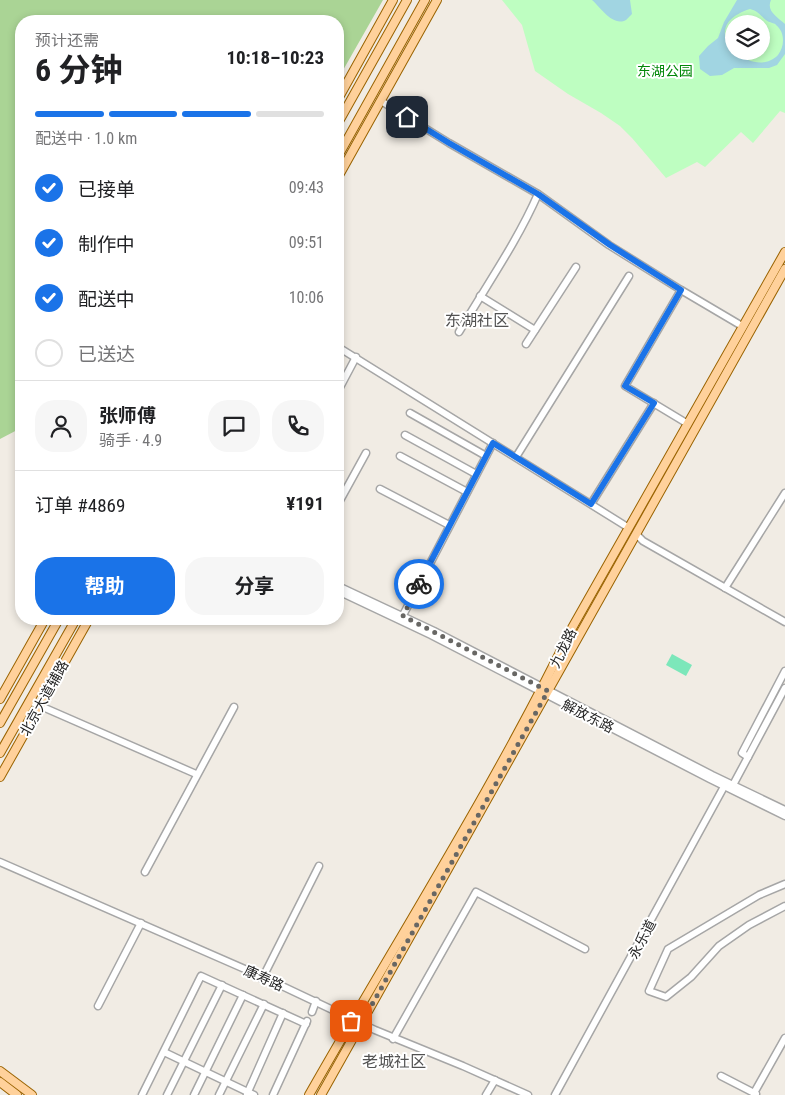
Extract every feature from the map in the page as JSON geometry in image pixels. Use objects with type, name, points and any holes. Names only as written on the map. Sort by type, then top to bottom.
[{"type":"main road","points":[[344,88],[393,0]]},
{"type":"main road","points":[[344,112],[407,0]]},
{"type":"main road","points":[[344,145],[425,0]]},
{"type":"main road","points":[[344,166],[437,0]]},
{"type":"main road","name":"九龙路","points":[[321,1095],[544,691],[572,628],[785,252]]},
{"type":"main road","name":"九龙路","points":[[309,1095],[636,534],[785,269]]},
{"type":"main road","points":[[0,699],[42,625]]},
{"type":"main road","points":[[0,723],[56,625]]},
{"type":"main road","points":[[0,753],[73,625]]},
{"type":"main road","name":"北京大道辅路","points":[[0,777],[86,625]]},
{"type":"main road","points":[[0,1071],[32,1095]]},
{"type":"main road","points":[[0,1082],[17,1095]]},
{"type":"street","points":[[381,100],[449,143],[538,194],[610,245],[742,326]]},
{"type":"street","points":[[458,332],[508,251],[538,194]]},
{"type":"street","points":[[526,344],[576,267]]},
{"type":"street","points":[[516,458],[629,276]]},
{"type":"street","points":[[681,290],[625,386],[688,424]]},
{"type":"street","points":[[480,296],[535,330]]},
{"type":"street","points":[[344,351],[629,528]]},
{"type":"street","points":[[344,380],[356,358]]},
{"type":"street","points":[[591,504],[654,403]]},
{"type":"street","points":[[410,413],[486,456]]},
{"type":"street","points":[[405,435],[476,474]]},
{"type":"street","points":[[402,618],[493,443]]},
{"type":"street","points":[[344,493],[366,453]]},
{"type":"street","points":[[400,456],[467,492]]},
{"type":"street","points":[[380,489],[449,526]]},
{"type":"street","points":[[725,588],[785,493]]},
{"type":"street","points":[[636,534],[643,541],[785,622]]},
{"type":"street","name":"解放东路","points":[[344,589],[785,816]]},
{"type":"street","name":"解放东路","points":[[344,594],[402,618]]},
{"type":"street","points":[[748,757],[742,753],[785,671]]},
{"type":"street","points":[[728,785],[748,757],[785,688]]},
{"type":"street","points":[[29,701],[196,774]]},
{"type":"street","points":[[145,872],[196,774],[234,707]]},
{"type":"street","name":"解放东路","points":[[728,785],[785,810]]},
{"type":"street","name":"永乐道","points":[[555,1095],[728,785]]},
{"type":"street","name":"永乐道","points":[[560,1095],[728,785]]},
{"type":"street","name":"康寿路","points":[[0,863],[262,978],[393,1039],[528,1095]]},
{"type":"street","points":[[262,978],[319,866]]},
{"type":"street","points":[[785,884],[759,895],[668,949],[649,991],[666,997],[691,977],[719,946],[749,925],[785,906]]},
{"type":"street","points":[[393,1039],[476,892],[585,949]]},
{"type":"street","points":[[98,1006],[140,925]]},
{"type":"street","points":[[142,1095],[201,976],[307,1022],[273,1095]]},
{"type":"street","points":[[167,1095],[222,985]]},
{"type":"street","points":[[194,1095],[243,995]]},
{"type":"street","points":[[312,1012],[316,1003]]},
{"type":"street","points":[[219,1095],[264,1004]]},
{"type":"street","points":[[164,1052],[250,1094],[284,1013]]},
{"type":"street","points":[[721,1076],[755,1094],[785,1038]]},
{"type":"street","points":[[486,1095],[494,1081]]},
{"type":"street","name":"康寿路","points":[[494,1081],[521,1095]]},
{"type":"green space","points":[[0,0],[383,0],[344,68],[344,15],[15,15],[15,431],[0,439]]},
{"type":"green space","name":"东湖公园","points":[[502,0],[785,0],[785,113],[780,111],[753,143],[741,132],[705,167],[697,162],[666,178],[620,126],[535,71],[522,25]]},
{"type":"green space","points":[[672,654],[692,665],[686,676],[666,665]]},
{"type":"water","points":[[592,0],[630,0],[632,14],[626,20],[616,21],[607,16]]},
{"type":"water","points":[[737,0],[771,0],[771,11],[785,24],[785,54],[777,65],[769,68],[734,68],[722,75],[710,76],[700,69],[699,56],[718,38],[725,20],[725,60],[767,62],[778,55],[783,39],[779,28],[770,22],[770,15],[760,15],[750,9],[739,15],[728,15]]},
{"type":"way so far","points":[[351,1021],[360,1026],[548,691],[403,616],[419,584]]},
{"type":"district","name":"东湖社区","points":[[477,320]]},
{"type":"district","name":"老城社区","points":[[394,1061]]},
{"type":"route","points":[[407,117],[538,194],[610,245],[681,290],[625,386],[654,403],[591,504],[493,443],[419,584]]}]
